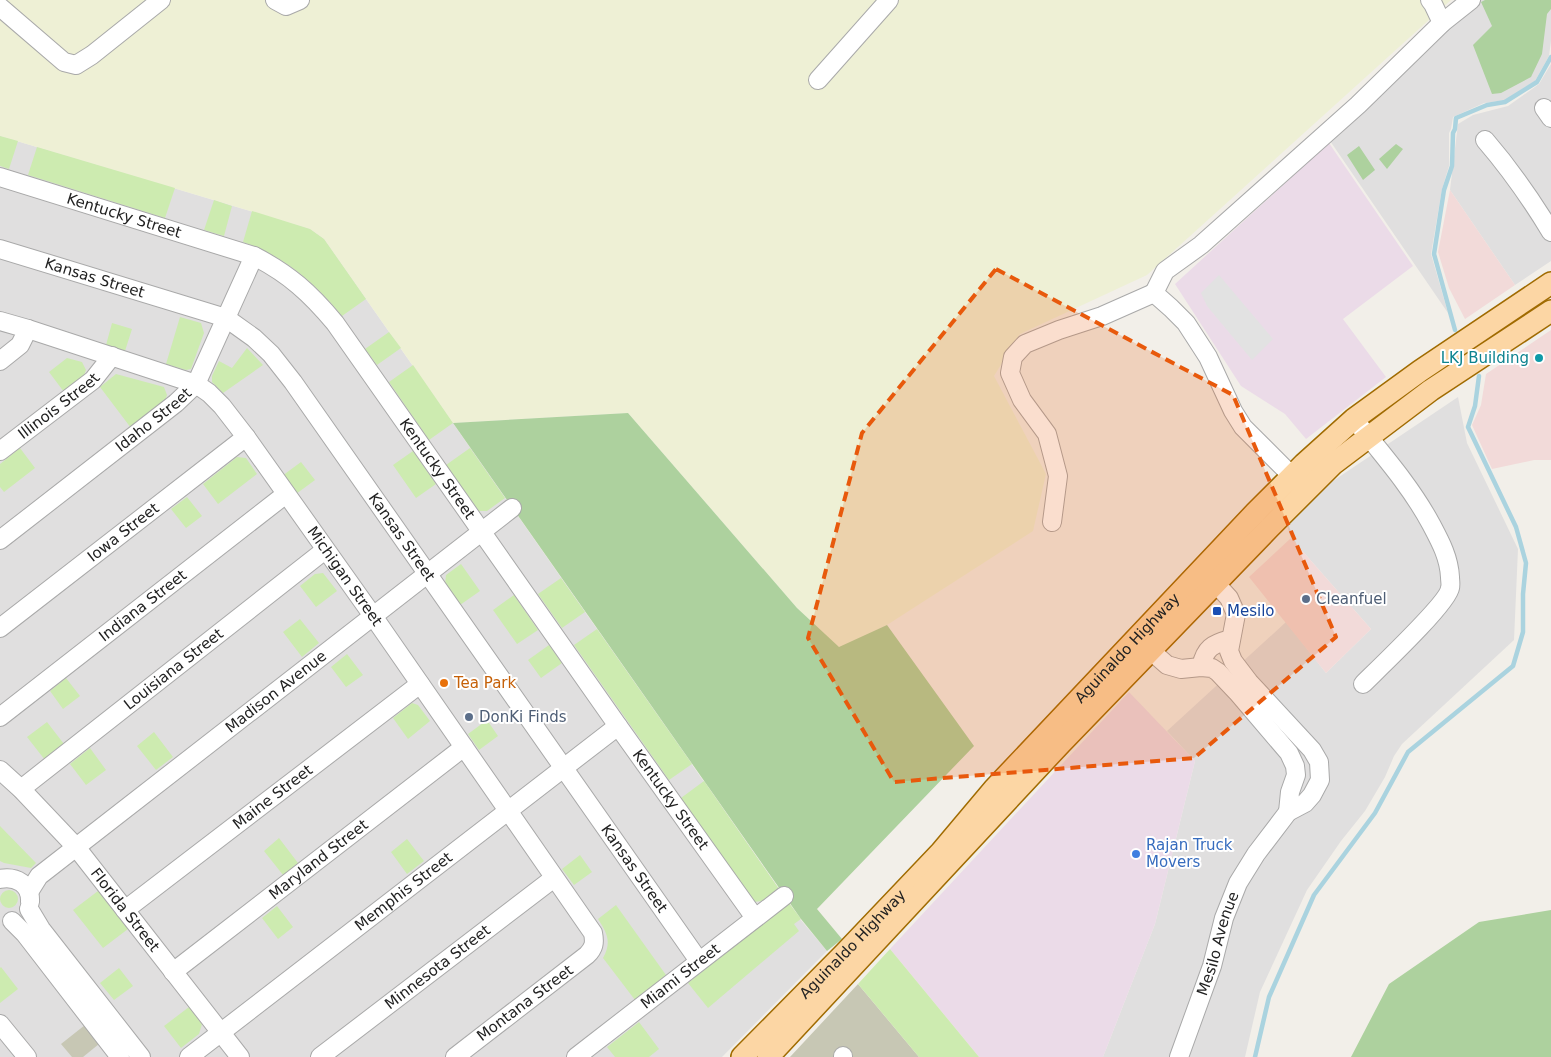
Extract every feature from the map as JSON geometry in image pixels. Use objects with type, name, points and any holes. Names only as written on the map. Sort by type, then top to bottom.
[{"type":"main road","name":"Aguinaldo Highway","points":[[1144,644],[1216,584],[1299,483],[1325,444],[1420,371],[1551,283]]},
{"type":"main road","name":"Aguinaldo Highway","points":[[742,1057],[792,1019],[1062,743],[1144,644],[1202,568],[1299,483],[1333,464],[1431,390],[1551,311]]},
{"type":"main road","name":"Aguinaldo Highway","points":[[768,1057],[792,1019]]},
{"type":"street","points":[[0,7],[64,62],[76,65],[92,55],[161,0]]},
{"type":"street","points":[[275,0],[286,6],[300,0]]},
{"type":"street","points":[[818,80],[889,0]]},
{"type":"street","points":[[1430,0],[1442,23]]},
{"type":"street","points":[[1052,522],[1058,476],[1047,434],[1022,400],[1010,372],[1013,357],[1025,344],[1059,330],[1102,316],[1154,293],[1165,270],[1201,245],[1353,110],[1442,23],[1471,0]]},
{"type":"street","points":[[1485,140],[1506,163],[1551,232]]},
{"type":"street","name":"Kentucky Street","points":[[0,177],[254,256],[276,267],[306,291],[335,323],[755,918]]},
{"type":"street","name":"Kansas Street","points":[[0,249],[226,318],[254,338],[271,354],[293,382],[699,961]]},
{"type":"street","name":"Idaho Street","points":[[0,540],[176,403],[196,384],[254,256]]},
{"type":"street","points":[[1154,293],[1186,323],[1208,357],[1233,411],[1243,427],[1299,483]]},
{"type":"street","name":"Michigan Street","points":[[0,321],[196,384],[210,393],[246,437],[373,616],[593,933],[593,948]]},
{"type":"street","points":[[0,361],[20,345],[28,329]]},
{"type":"street","name":"Illinois Street","points":[[0,451],[93,380],[112,356]]},
{"type":"street","points":[[1354,420],[1404,481],[1423,510],[1444,548],[1450,571],[1450,590],[1440,604],[1363,684]]},
{"type":"street","name":"Iowa Street","points":[[0,628],[246,437]]},
{"type":"street","name":"Indiana Street","points":[[0,717],[286,494]]},
{"type":"street","name":"Madison Avenue","points":[[26,894],[31,880],[39,876],[512,508]]},
{"type":"street","name":"Louisiana Street","points":[[21,789],[325,550]]},
{"type":"street","name":"Mesilo Avenue","points":[[1202,568],[1229,598],[1236,614],[1230,640],[1230,651],[1232,661],[1243,687],[1289,753],[1295,766],[1296,775],[1290,792],[1288,812]]},
{"type":"street","points":[[1201,667],[1203,657],[1208,648],[1219,642],[1230,640]]},
{"type":"street","name":"Mesilo Avenue","points":[[1144,644],[1167,665],[1181,670],[1201,667],[1212,668],[1243,687],[1312,750],[1319,762],[1320,780],[1312,795],[1305,803],[1288,812],[1256,854],[1238,883],[1224,918],[1212,966],[1179,1057]]},
{"type":"street","name":"Maine Street","points":[[125,910],[420,684]]},
{"type":"street","name":"Memphis Street","points":[[189,1057],[618,726]]},
{"type":"street","name":"Maryland Street","points":[[173,972],[464,748]]},
{"type":"street","name":"Florida Street","points":[[0,770],[21,789],[76,847],[240,1057]]},
{"type":"street","points":[[0,879],[14,878],[26,894],[41,929],[141,1057]]},
{"type":"street","name":"Minnesota Street","points":[[320,1057],[554,878]]},
{"type":"street","points":[[6,921],[19,919],[24,915],[26,894]]},
{"type":"street","name":"Miami Street","points":[[576,1057],[784,896]]},
{"type":"street","points":[[6,921],[25,934],[120,1057]]},
{"type":"street","name":"Montana Street","points":[[455,1057],[587,956],[593,948]]},
{"type":"street","points":[[0,1024],[27,1057]]},
{"type":"highlighted area","points":[[996,269],[1233,395],[1336,637],[1194,758],[894,782],[808,638],[862,433]]},
{"type":"shaded area","points":[[0,0],[1451,0],[1147,275],[1020,334],[994,376],[1046,474],[1033,531],[887,625],[839,648],[797,608],[628,413],[453,423],[324,239],[310,229],[0,136]]},
{"type":"shaded area","points":[[1466,0],[1551,0],[1551,41],[1549,56],[1535,81],[1505,100],[1484,103],[1453,117],[1449,133],[1449,166],[1442,189],[1431,254],[1448,313],[1326,135]]},
{"type":"shaded area","points":[[1551,64],[1551,261],[1515,285],[1450,190],[1458,124],[1473,115],[1508,106],[1539,84]]},
{"type":"shaded area","points":[[0,136],[310,229],[324,239],[800,919],[827,951],[722,1057],[0,1057]]},
{"type":"shaded area","points":[[1329,143],[1413,266],[1343,319],[1386,377],[1306,439],[1285,414],[1241,386],[1175,284]]},
{"type":"shaded area","points":[[1450,190],[1515,285],[1465,319],[1449,288],[1438,252]]},
{"type":"shaded area","points":[[1219,275],[1273,339],[1252,360],[1207,306],[1201,293]]},
{"type":"shaded area","points":[[1551,330],[1551,460],[1534,460],[1492,469],[1472,425],[1481,405],[1486,374]]},
{"type":"shaded area","points":[[1458,397],[1467,443],[1518,549],[1514,640],[1402,744],[1365,811],[1341,841],[1307,890],[1260,992],[1245,1057],[1103,1057],[1155,924],[1195,761],[1167,731],[1286,622],[1326,673],[1371,629],[1291,538],[1287,526],[1330,483]]},
{"type":"shaded area","name":"Cleanfuel","points":[[1291,538],[1371,629],[1326,673],[1249,577]]},
{"type":"shaded area","points":[[1129,692],[1195,761],[1155,924],[1103,1057],[979,1057],[890,949]]},
{"type":"shaded area","points":[[858,984],[919,1057],[790,1057]]},
{"type":"shaded area","points":[[85,1025],[99,1044],[83,1057],[72,1057],[61,1044]]},
{"type":"green space","points":[[1485,0],[1551,0],[1551,9],[1547,14],[1542,54],[1531,77],[1501,93],[1492,94],[1473,45],[1492,26],[1481,2]]},
{"type":"green space","points":[[0,136],[18,141],[9,169],[0,166]]},
{"type":"green space","points":[[1396,144],[1403,149],[1387,169],[1379,159]]},
{"type":"green space","points":[[1359,146],[1375,170],[1363,180],[1347,155]]},
{"type":"green space","points":[[37,147],[175,188],[165,218],[28,175]]},
{"type":"green space","points":[[214,200],[232,206],[224,236],[204,230]]},
{"type":"green space","points":[[252,211],[310,229],[324,239],[366,299],[342,316],[321,292],[298,272],[272,255],[243,242]]},
{"type":"green space","points":[[180,317],[201,323],[204,333],[191,369],[186,370],[166,364]]},
{"type":"green space","points":[[112,323],[132,329],[125,351],[106,345]]},
{"type":"green space","points":[[389,332],[401,348],[377,365],[365,349]]},
{"type":"green space","points":[[247,348],[263,365],[223,393],[212,382],[212,376],[219,361],[232,368]]},
{"type":"green space","points":[[67,358],[82,362],[86,370],[83,378],[64,392],[49,372]]},
{"type":"green space","points":[[413,365],[453,423],[429,440],[389,382]]},
{"type":"green space","points":[[116,374],[164,387],[167,395],[164,403],[131,428],[100,387]]},
{"type":"green space","points":[[628,413],[797,608],[839,647],[887,625],[974,746],[817,909],[842,939],[827,951],[801,919],[453,423]]},
{"type":"green space","points":[[20,448],[35,468],[4,492],[0,487],[0,464]]},
{"type":"green space","points":[[470,448],[505,498],[487,511],[479,511],[446,465]]},
{"type":"green space","points":[[413,451],[436,484],[416,498],[393,465]]},
{"type":"green space","points":[[237,457],[246,458],[257,474],[218,504],[203,484]]},
{"type":"green space","points":[[301,462],[315,480],[296,494],[282,476]]},
{"type":"green space","points":[[187,497],[202,516],[186,528],[171,509]]},
{"type":"green space","points":[[461,564],[480,591],[460,605],[445,584],[446,575]]},
{"type":"green space","points":[[323,573],[337,591],[316,607],[300,586],[315,574]]},
{"type":"green space","points":[[561,578],[585,612],[562,628],[538,594]]},
{"type":"green space","points":[[514,595],[538,630],[517,644],[493,610]]},
{"type":"green space","points":[[300,619],[319,643],[302,657],[283,632]]},
{"type":"green space","points":[[597,629],[692,764],[669,780],[574,645]]},
{"type":"green space","points":[[549,645],[562,663],[541,678],[528,660]]},
{"type":"green space","points":[[347,654],[363,675],[346,687],[331,667]]},
{"type":"green space","points":[[66,678],[80,696],[63,709],[50,691]]},
{"type":"green space","points":[[412,703],[418,705],[430,721],[408,739],[393,718]]},
{"type":"green space","points":[[487,720],[498,736],[479,750],[468,734]]},
{"type":"green space","points":[[47,722],[64,744],[45,760],[27,737]]},
{"type":"green space","points":[[154,732],[173,757],[156,770],[137,746]]},
{"type":"green space","points":[[90,748],[106,770],[86,785],[70,764]]},
{"type":"green space","points":[[704,781],[779,889],[762,901],[754,902],[681,798]]},
{"type":"green space","points":[[0,826],[36,863],[31,868],[0,861]]},
{"type":"green space","points":[[279,838],[298,863],[283,875],[264,851]]},
{"type":"green space","points":[[407,839],[424,861],[407,874],[391,852]]},
{"type":"green space","points":[[580,855],[592,872],[574,885],[562,869]]},
{"type":"green space","points":[[5,890],[13,890],[18,895],[16,906],[5,908],[0,903],[0,895]]},
{"type":"green space","points":[[98,891],[128,929],[103,948],[73,910]]},
{"type":"green space","points":[[789,903],[801,919],[794,924],[799,931],[708,1008],[688,983]]},
{"type":"green space","points":[[616,905],[666,975],[635,1000],[603,958],[608,942],[604,929],[598,919]]},
{"type":"green space","points":[[277,906],[293,927],[278,939],[262,918]]},
{"type":"green space","points":[[1551,910],[1551,1057],[1351,1057],[1389,984],[1479,922]]},
{"type":"green space","points":[[890,949],[979,1057],[919,1057],[858,984]]},
{"type":"green space","points":[[0,968],[18,989],[0,1003]]},
{"type":"green space","points":[[119,968],[133,986],[114,1000],[100,983]]},
{"type":"green space","points":[[189,1007],[202,1024],[199,1034],[181,1048],[164,1026]]},
{"type":"green space","points":[[639,1022],[659,1049],[649,1057],[615,1057],[607,1047]]},
{"type":"waterway","points":[[1455,330],[1434,254],[1444,190],[1452,166],[1453,133],[1456,118],[1487,105],[1505,102],[1537,82],[1551,57]]},
{"type":"waterway","points":[[1255,1057],[1269,997],[1314,895],[1375,813],[1408,752],[1513,666],[1523,632],[1523,594],[1526,563],[1516,527],[1468,427],[1475,406],[1479,376]]},
{"type":"place","name":"LKJ Building","points":[[1539,358]]},
{"type":"place","name":"Cleanfuel","points":[[1306,599]]},
{"type":"place","name":"Mesilo","points":[[1217,611]]},
{"type":"place","name":"Tea Park","points":[[444,683]]},
{"type":"place","name":"DonKi Finds","points":[[469,717]]},
{"type":"place","name":"Rajan Truck Movers","points":[[1136,854]]}]
